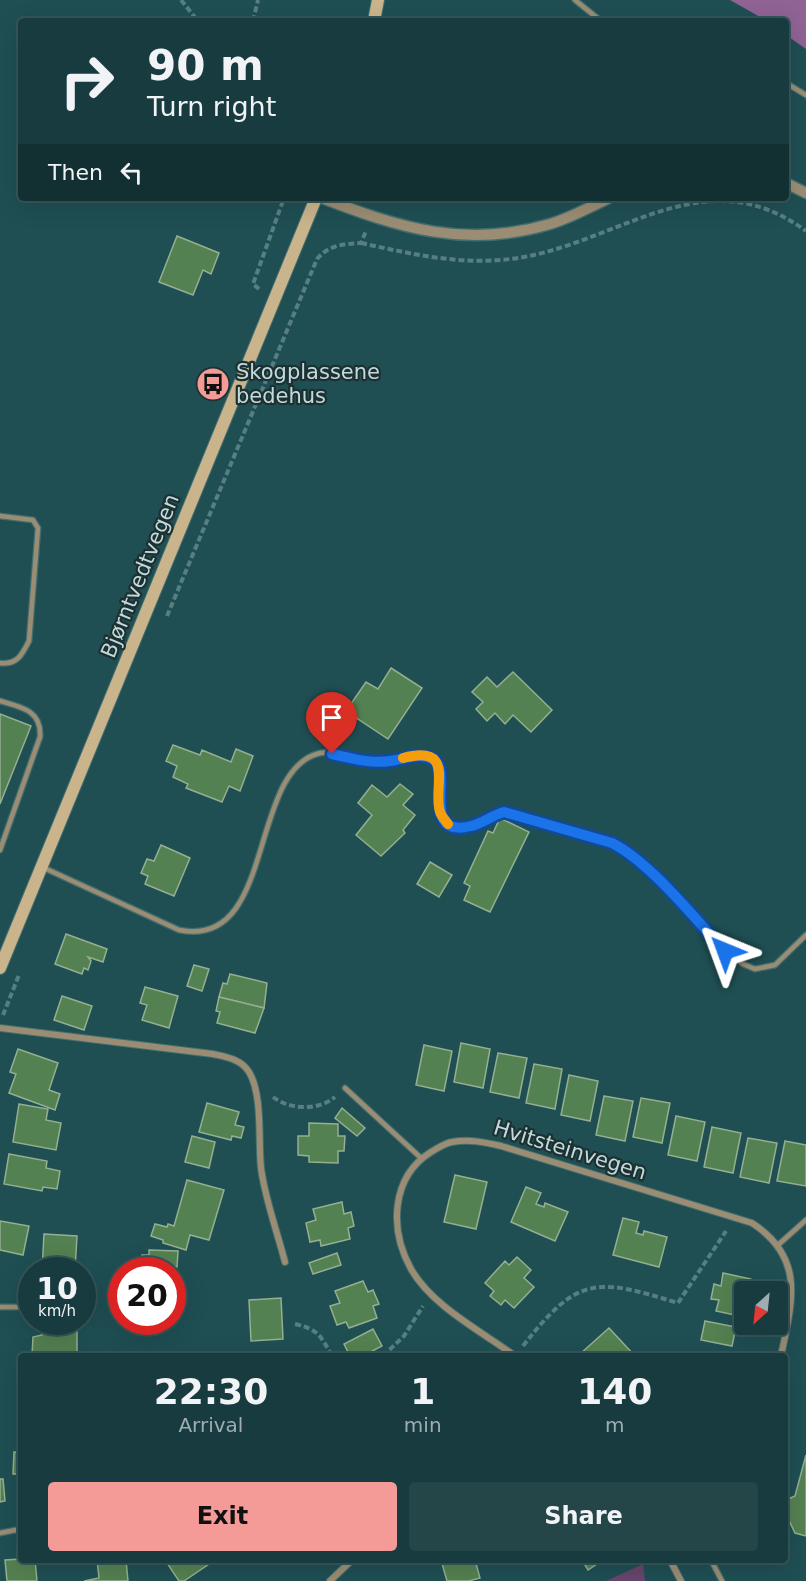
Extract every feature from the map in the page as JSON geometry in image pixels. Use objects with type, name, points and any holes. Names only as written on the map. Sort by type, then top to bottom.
[{"type":"main road","points":[[375,18],[378,0]]},
{"type":"main road","name":"Bjørntvedtvegen","points":[[0,968],[315,201]]},
{"type":"street","points":[[789,184],[806,193]]},
{"type":"street","points":[[330,201],[372,217],[451,236],[488,234],[551,224],[602,201]]},
{"type":"street","points":[[0,1028],[213,1054],[234,1059],[248,1070],[253,1082],[261,1169],[285,1262]]},
{"type":"street","name":"Hvitsteinvegen","points":[[511,1353],[431,1293],[411,1270],[398,1239],[396,1224],[403,1181],[421,1158],[449,1142],[479,1140],[759,1227],[778,1245],[790,1270],[793,1284],[782,1353]]},
{"type":"street","points":[[330,1581],[349,1563]]},
{"type":"street","points":[[672,1563],[681,1581]]},
{"type":"lane","points":[[575,0],[597,18]]},
{"type":"lane","points":[[789,85],[806,95]]},
{"type":"lane","points":[[0,516],[25,517],[33,520],[38,528],[29,641],[21,657],[8,664],[0,663]]},
{"type":"lane","points":[[0,701],[26,708],[36,716],[41,725],[40,737],[0,850]]},
{"type":"lane","points":[[42,867],[178,930],[192,933],[209,929],[223,922],[247,886],[281,790],[306,759],[321,753],[379,763],[424,756],[436,761],[441,772],[440,813],[448,824],[460,828],[474,826],[489,816],[504,812],[612,843],[625,850],[653,875],[725,951],[743,964],[755,969],[775,965],[806,935]]},
{"type":"lane","points":[[345,1088],[421,1158]]},
{"type":"lane","points":[[778,1245],[806,1220]]},
{"type":"lane","points":[[0,1307],[18,1307]]},
{"type":"lane","points":[[0,1533],[18,1530]]},
{"type":"lane","points":[[713,1563],[722,1581]]},
{"type":"path","points":[[180,0],[195,18]]},
{"type":"path","points":[[254,18],[258,0]]},
{"type":"path","points":[[273,302],[254,284],[283,201]]},
{"type":"path","points":[[165,620],[317,259],[325,250],[340,244],[361,243],[450,261],[521,257],[585,240],[664,209],[704,201]]},
{"type":"path","points":[[716,201],[760,207],[806,231]]},
{"type":"path","points":[[361,243],[372,217]]},
{"type":"path","points":[[0,1021],[22,969]]},
{"type":"path","points":[[253,1082],[279,1102],[302,1107],[327,1104],[345,1088]]},
{"type":"path","points":[[517,1353],[546,1315],[568,1298],[591,1287],[624,1287],[678,1303],[735,1218]]},
{"type":"path","points":[[386,1353],[404,1336],[431,1293]]},
{"type":"path","points":[[295,1324],[314,1329],[330,1353]]},
{"type":"shaded area","points":[[730,0],[806,0],[806,49],[789,37],[789,18],[762,18]]},
{"type":"shaded area","points":[[643,1564],[645,1581],[606,1581]]},
{"type":"building","points":[[177,236],[219,253],[211,274],[203,270],[193,295],[159,282]]},
{"type":"building","points":[[391,668],[422,688],[388,739],[346,711],[366,682],[378,689]]},
{"type":"building","points":[[513,672],[552,710],[531,732],[513,715],[505,724],[495,713],[487,721],[476,709],[483,702],[472,692],[487,677],[497,687]]},
{"type":"building","points":[[0,714],[31,726],[0,804]]},
{"type":"building","points":[[173,745],[200,755],[202,750],[231,762],[236,749],[253,756],[240,791],[229,786],[222,802],[186,788],[188,784],[173,777],[177,766],[166,761]]},
{"type":"building","points":[[400,784],[413,794],[403,805],[415,815],[403,830],[405,833],[381,856],[356,835],[372,815],[358,803],[372,785],[387,797]]},
{"type":"building","points":[[500,818],[529,832],[490,912],[464,900],[470,886],[464,883],[488,831],[493,833]]},
{"type":"building","points":[[161,845],[190,858],[174,896],[145,884],[148,876],[141,873],[147,859],[154,861]]},
{"type":"building","points":[[430,862],[452,875],[439,897],[417,884]]},
{"type":"building","points":[[66,934],[107,949],[103,962],[88,957],[91,961],[88,970],[84,968],[82,974],[55,964]]},
{"type":"building","points":[[194,965],[209,969],[202,991],[187,986]]},
{"type":"building","points":[[230,974],[267,983],[264,1008],[219,997],[223,983],[227,984]]},
{"type":"building","points":[[145,987],[178,996],[169,1028],[142,1020],[147,1005],[140,1003]]},
{"type":"building","points":[[62,996],[92,1006],[84,1030],[54,1020]]},
{"type":"building","points":[[219,997],[264,1008],[255,1033],[217,1023],[220,1012],[216,1011]]},
{"type":"building","points":[[461,1043],[490,1049],[483,1088],[454,1082]]},
{"type":"building","points":[[424,1045],[452,1051],[444,1091],[416,1085]]},
{"type":"building","points":[[18,1049],[58,1063],[49,1090],[60,1094],[55,1110],[9,1093],[16,1074],[10,1072]]},
{"type":"building","points":[[498,1053],[527,1058],[519,1098],[490,1092]]},
{"type":"building","points":[[534,1064],[562,1069],[555,1109],[526,1103]]},
{"type":"building","points":[[569,1075],[598,1081],[590,1121],[561,1115]]},
{"type":"building","points":[[604,1096],[633,1101],[625,1141],[596,1135]]},
{"type":"building","points":[[641,1098],[670,1103],[662,1143],[633,1137]]},
{"type":"building","points":[[207,1103],[239,1112],[235,1125],[244,1127],[241,1138],[232,1136],[231,1140],[199,1132]]},
{"type":"building","points":[[19,1104],[48,1109],[46,1120],[61,1123],[56,1150],[13,1142]]},
{"type":"building","points":[[342,1108],[365,1128],[357,1136],[335,1118]]},
{"type":"building","points":[[676,1116],[705,1122],[697,1161],[668,1155]]},
{"type":"building","points":[[309,1123],[338,1124],[338,1136],[345,1136],[344,1151],[338,1151],[338,1163],[309,1162],[309,1156],[298,1155],[298,1136],[309,1136]]},
{"type":"building","points":[[712,1127],[741,1133],[733,1173],[704,1167]]},
{"type":"building","points":[[192,1136],[215,1142],[209,1168],[185,1162]]},
{"type":"building","points":[[748,1138],[777,1143],[769,1183],[740,1177]]},
{"type":"building","points":[[785,1141],[806,1145],[806,1186],[777,1181]]},
{"type":"building","points":[[9,1154],[47,1161],[46,1168],[60,1171],[57,1189],[43,1187],[42,1191],[4,1184]]},
{"type":"building","points":[[455,1175],[487,1182],[476,1229],[444,1222]]},
{"type":"building","points":[[187,1180],[224,1190],[209,1240],[190,1235],[186,1250],[163,1243],[163,1240],[151,1236],[155,1224],[174,1226]]},
{"type":"building","points":[[526,1187],[541,1193],[536,1204],[544,1207],[545,1203],[568,1212],[555,1241],[511,1222]]},
{"type":"building","points":[[342,1202],[344,1214],[351,1212],[354,1226],[348,1228],[350,1239],[321,1246],[320,1240],[310,1242],[306,1223],[316,1220],[313,1209]]},
{"type":"building","points":[[623,1218],[639,1222],[636,1233],[643,1235],[644,1231],[667,1237],[659,1267],[613,1255]]},
{"type":"building","points":[[0,1221],[29,1226],[23,1255],[0,1250]]},
{"type":"building","points":[[44,1234],[77,1236],[76,1257],[43,1257]]},
{"type":"building","points":[[149,1250],[178,1251],[178,1257],[142,1257],[142,1255],[149,1255]]},
{"type":"building","points":[[337,1253],[341,1265],[313,1274],[309,1263]]},
{"type":"building","points":[[517,1257],[531,1270],[524,1278],[534,1287],[514,1308],[505,1300],[501,1305],[490,1296],[494,1291],[485,1283],[505,1261],[509,1265]]},
{"type":"building","points":[[723,1273],[751,1279],[751,1281],[734,1281],[734,1315],[716,1311],[719,1300],[711,1299],[714,1284],[721,1286]]},
{"type":"building","points":[[363,1281],[368,1292],[373,1290],[379,1304],[373,1306],[377,1318],[349,1328],[346,1322],[337,1325],[330,1306],[340,1303],[335,1291]]},
{"type":"building","points":[[281,1298],[283,1339],[251,1341],[249,1300]]},
{"type":"building","points":[[705,1321],[734,1327],[732,1346],[701,1340]]},
{"type":"building","points":[[609,1328],[632,1353],[581,1353]]},
{"type":"building","points":[[373,1329],[382,1346],[369,1353],[348,1353],[344,1344]]},
{"type":"building","points":[[77,1335],[77,1353],[32,1353],[33,1337]]},
{"type":"building","points":[[14,1452],[18,1453],[18,1474],[13,1474]]},
{"type":"building","points":[[806,1455],[806,1536],[795,1533],[788,1518],[788,1499],[795,1496]]},
{"type":"building","points":[[0,1479],[3,1479],[5,1501],[0,1502]]},
{"type":"building","points":[[18,1559],[18,1563],[35,1563],[37,1581],[7,1581],[5,1560]]},
{"type":"building","points":[[97,1563],[126,1563],[128,1581],[84,1581],[99,1578]]},
{"type":"building","points":[[167,1563],[211,1563],[184,1581],[179,1581]]},
{"type":"building","points":[[442,1563],[476,1563],[480,1578],[469,1581],[447,1581]]},
{"type":"building","points":[[584,1563],[598,1563],[588,1570]]},
{"type":"slow traffic","points":[[403,758],[424,756],[436,761],[441,772],[440,813],[448,824]]},
{"type":"place","name":"Skogplassene bedehus","points":[[213,384]]},
{"type":"route","points":[[332,754],[379,763],[411,756],[424,756],[436,761],[441,772],[440,813],[448,824],[460,828],[474,826],[489,816],[504,812],[612,843],[625,850],[653,875],[725,951]]}]
